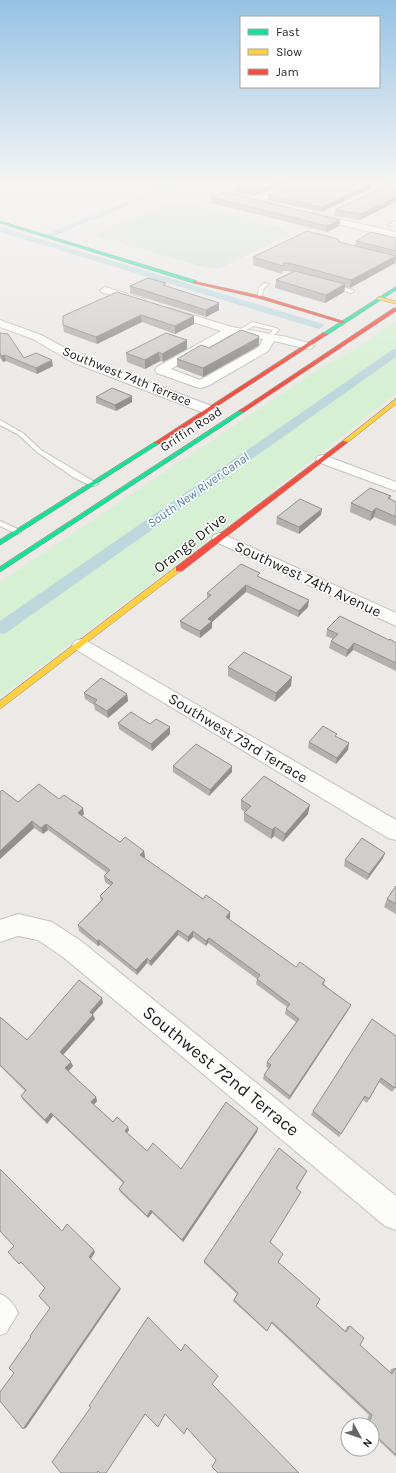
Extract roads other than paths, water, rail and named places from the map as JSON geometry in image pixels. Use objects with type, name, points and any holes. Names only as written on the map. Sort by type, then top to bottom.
[{"type":"main road","points":[[90,250],[201,284],[259,297],[344,322]]},
{"type":"main road","name":"Griffin Road","points":[[0,543],[232,396],[396,288]]},
{"type":"main road","points":[[383,296],[396,297]]},
{"type":"main road","points":[[383,296],[396,303]]},
{"type":"main road","name":"Griffin Road","points":[[0,570],[396,309]]},
{"type":"main road","points":[[232,396],[232,406],[240,412]]},
{"type":"main road","name":"Orange Drive","points":[[0,706],[323,459],[396,401]]},
{"type":"main road","points":[[209,410],[215,417],[215,423],[211,432]]},
{"type":"street","points":[[105,290],[235,331],[308,346]]},
{"type":"street","name":"Southwest 74th Terrace","points":[[0,323],[37,337],[76,359],[209,410]]},
{"type":"street","points":[[235,331],[161,370],[200,384],[204,383],[264,349],[270,337]]},
{"type":"street","points":[[323,459],[396,487]]},
{"type":"street","name":"Southwest 74th Avenue","points":[[220,538],[396,620]]},
{"type":"street","name":"Southwest 73rd Terrace","points":[[80,645],[396,831]]},
{"type":"street","name":"Southwest 72nd Terrace","points":[[0,931],[18,925],[43,930],[72,949],[396,1215]]},
{"type":"lane","points":[[259,297],[262,288],[266,284]]},
{"type":"lane","points":[[330,285],[351,291]]},
{"type":"lane","points":[[0,422],[20,434],[39,451],[76,475],[94,484]]},
{"type":"lane","points":[[0,523],[17,532]]},
{"type":"lane","points":[[0,1302],[10,1313],[0,1327]]},
{"type":"waterway","points":[[68,250],[319,326]]},
{"type":"waterway","name":"South New River Canal","points":[[0,629],[396,352]]}]
